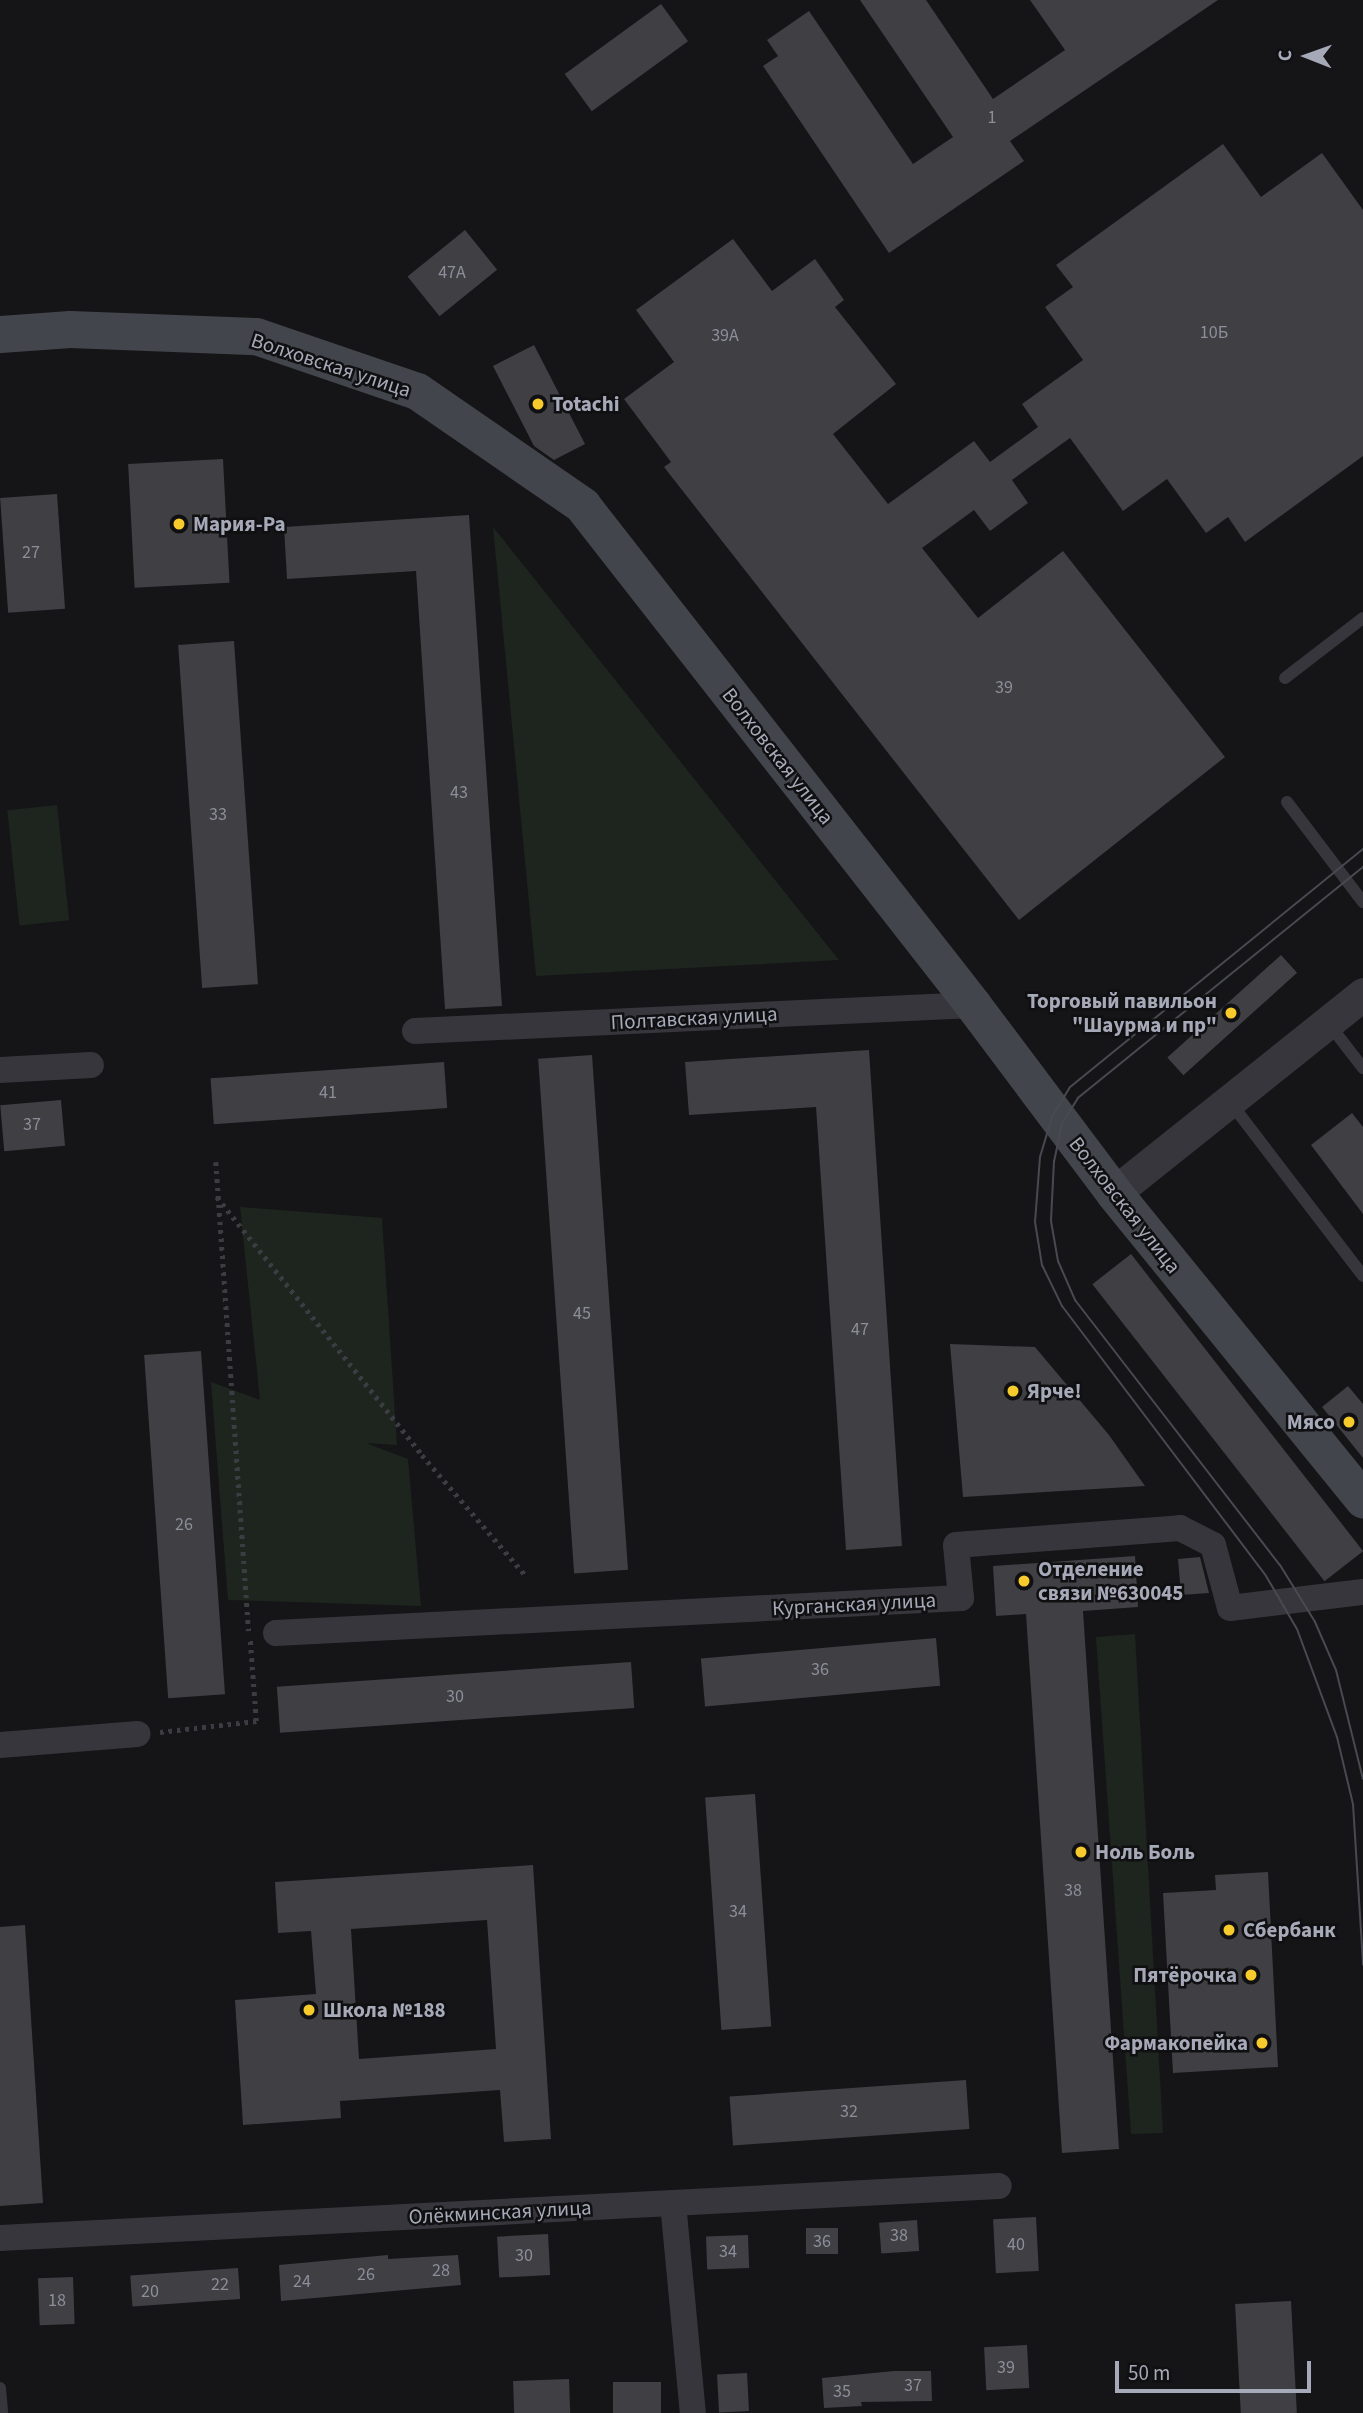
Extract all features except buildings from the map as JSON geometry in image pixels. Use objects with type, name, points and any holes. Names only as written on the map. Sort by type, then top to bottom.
[{"type":"main road","name":"Волховская улица","points":[[0,334],[70,329],[256,336],[417,391],[582,505],[974,1005],[1114,1193],[1363,1499]]},
{"type":"street","points":[[1114,1193],[1363,994]]},
{"type":"street","name":"Полтавская улица","points":[[415,1031],[974,1005]]},
{"type":"street","points":[[0,1070],[91,1065]]},
{"type":"street","name":"Курганская улица","points":[[276,1633],[961,1598],[956,1545],[1180,1528],[1213,1545],[1230,1608],[1363,1592]]},
{"type":"street","points":[[0,1745],[138,1734]]},
{"type":"street","name":"Олёкминская улица","points":[[0,2238],[999,2186]]},
{"type":"street","points":[[673,2203],[693,2413]]},
{"type":"lane","points":[[1285,678],[1363,618]]},
{"type":"lane","points":[[1287,802],[1363,902]]},
{"type":"lane","points":[[1327,1022],[1363,1068]]},
{"type":"lane","points":[[1228,1100],[1363,1276]]},
{"type":"lane","points":[[0,2388],[2,2413]]},
{"type":"path","points":[[138,1734],[256,1720],[216,1162]]},
{"type":"path","points":[[217,1197],[422,1455],[526,1576]]},
{"type":"shaded area","points":[[493,527],[839,960],[536,976]]},
{"type":"shaded area","points":[[57,805],[69,920],[19,926],[7,810]]},
{"type":"shaded area","points":[[240,1207],[382,1218],[397,1445],[366,1443],[408,1459],[421,1606],[228,1600],[211,1382],[260,1400]]},
{"type":"shaded area","points":[[1135,1634],[1163,2133],[1131,2134],[1096,1637]]},
{"type":"tram line","points":[[1363,849],[1070,1087],[1052,1117],[1040,1157],[1035,1222],[1042,1265],[1062,1306],[1266,1576],[1297,1629],[1337,1737],[1353,1804],[1363,1965]]},
{"type":"tram line","points":[[1363,867],[1078,1098],[1062,1124],[1054,1161],[1051,1221],[1058,1261],[1075,1300],[1280,1565],[1315,1622],[1336,1670],[1363,1779]]},
{"type":"place","name":"Totachi","points":[[538,404]]},
{"type":"place","name":"Мария-Ра","points":[[179,524]]},
{"type":"place","name":"Торговый павильон \"Шаурма и пр\"","points":[[1231,1013]]},
{"type":"place","name":"Ярче!","points":[[1013,1391]]},
{"type":"place","name":"Мясо","points":[[1349,1422]]},
{"type":"place","name":"Отделение связи №630045","points":[[1024,1581]]},
{"type":"place","name":"Ноль Боль","points":[[1081,1852]]},
{"type":"place","name":"Сбербанк","points":[[1229,1930]]},
{"type":"place","name":"Пятёрочка","points":[[1251,1975]]},
{"type":"place","name":"Школа №188","points":[[309,2010]]},
{"type":"place","name":"Фармакопейка","points":[[1262,2043]]}]
